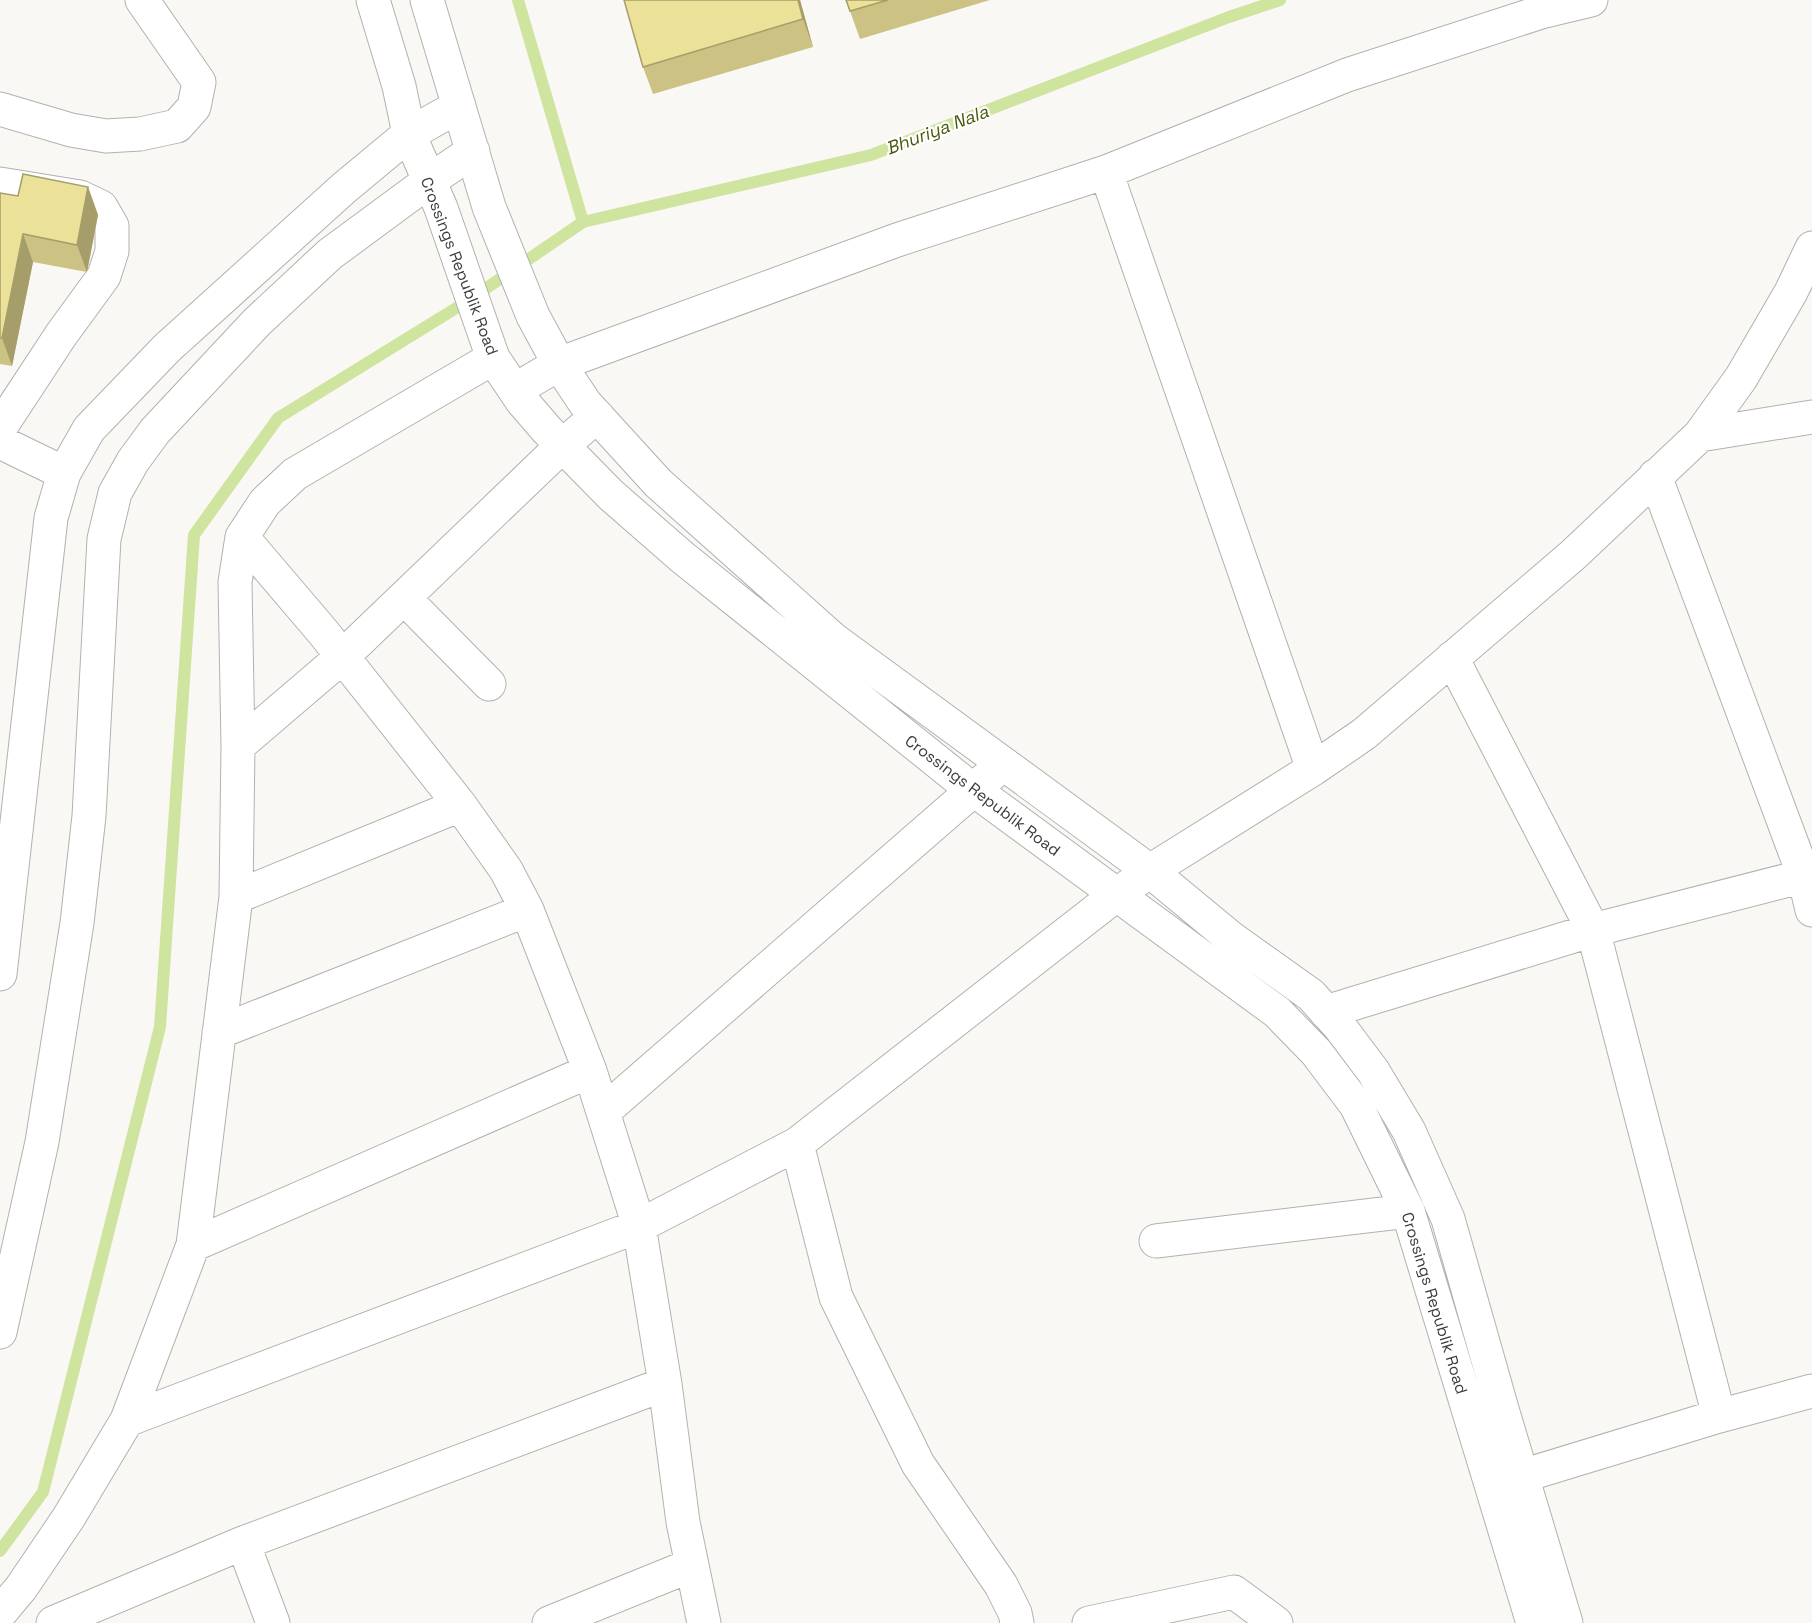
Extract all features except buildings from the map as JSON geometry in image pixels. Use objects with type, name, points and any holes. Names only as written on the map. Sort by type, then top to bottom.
[{"type":"street","points":[[0,109],[70,130],[106,136],[140,134],[177,126],[194,107],[199,82],[142,0]]},
{"type":"street","name":"Crossings Republik Road","points":[[373,0],[399,86],[409,134],[445,220],[489,345],[522,401],[611,495],[682,557],[974,791],[1277,1012],[1316,1052],[1356,1105],[1408,1211],[1533,1623]]},
{"type":"street","points":[[427,0],[489,207],[533,316],[559,364],[585,404],[658,483],[833,639],[1150,871],[1231,938],[1311,995],[1340,1027],[1373,1071],[1409,1131],[1448,1220],[1566,1623]]},
{"type":"street","points":[[515,390],[559,364],[897,240],[1106,172],[1347,75],[1541,12],[1591,0]]},
{"type":"street","points":[[1,962],[10,789],[51,518],[64,473],[88,429],[167,348],[344,188],[409,134],[459,106]]},
{"type":"street","points":[[0,1332],[42,1142],[77,922],[89,816],[104,539],[116,493],[133,461],[155,431],[257,322],[330,254],[473,151]]},
{"type":"street","points":[[1106,172],[1313,769]]},
{"type":"street","points":[[0,184],[80,197],[101,207],[112,226],[112,251],[104,276],[0,428]]},
{"type":"street","points":[[127,1420],[639,1226],[797,1144],[1116,895],[1364,734],[1573,555],[1700,435],[1802,289],[1812,248]]},
{"type":"street","points":[[0,1613],[21,1588],[69,1517],[127,1420],[193,1245],[236,897],[238,746],[235,582],[242,537],[265,502],[295,474],[489,345]]},
{"type":"street","points":[[238,746],[342,657],[563,445],[597,416]]},
{"type":"street","points":[[1700,435],[1812,417]]},
{"type":"street","points":[[0,442],[64,473]]},
{"type":"street","points":[[1655,476],[1808,875],[1812,910]]},
{"type":"street","points":[[242,537],[342,657],[460,806],[506,870],[528,910],[590,1071],[639,1226],[665,1384],[683,1522],[704,1623]]},
{"type":"street","points":[[404,598],[489,684]]},
{"type":"street","points":[[1452,658],[1593,930],[1719,1416]]},
{"type":"street","points":[[603,1112],[1004,764]]},
{"type":"street","points":[[236,897],[460,806]]},
{"type":"street","points":[[1326,1012],[1593,930],[1808,875]]},
{"type":"street","points":[[219,1032],[528,910]]},
{"type":"street","points":[[193,1245],[590,1071]]},
{"type":"street","points":[[797,1144],[836,1298],[918,1464],[1001,1585],[1016,1613],[1017,1623]]},
{"type":"street","points":[[1156,1241],[1408,1211]]},
{"type":"street","points":[[21,1588],[53,1623],[243,1543],[665,1384]]},
{"type":"street","points":[[1522,1476],[1719,1416],[1812,1391]]},
{"type":"street","points":[[243,1543],[273,1623]]},
{"type":"street","points":[[549,1623],[692,1565]]},
{"type":"street","points":[[1089,1623],[1234,1592],[1276,1623]]},
{"type":"waterway","points":[[518,0],[583,222]]},
{"type":"waterway","name":"Bhuriya Nala","points":[[0,1551],[43,1492],[160,1027],[194,535],[278,418],[466,302],[583,222],[871,155],[1229,17],[1280,0]]}]
